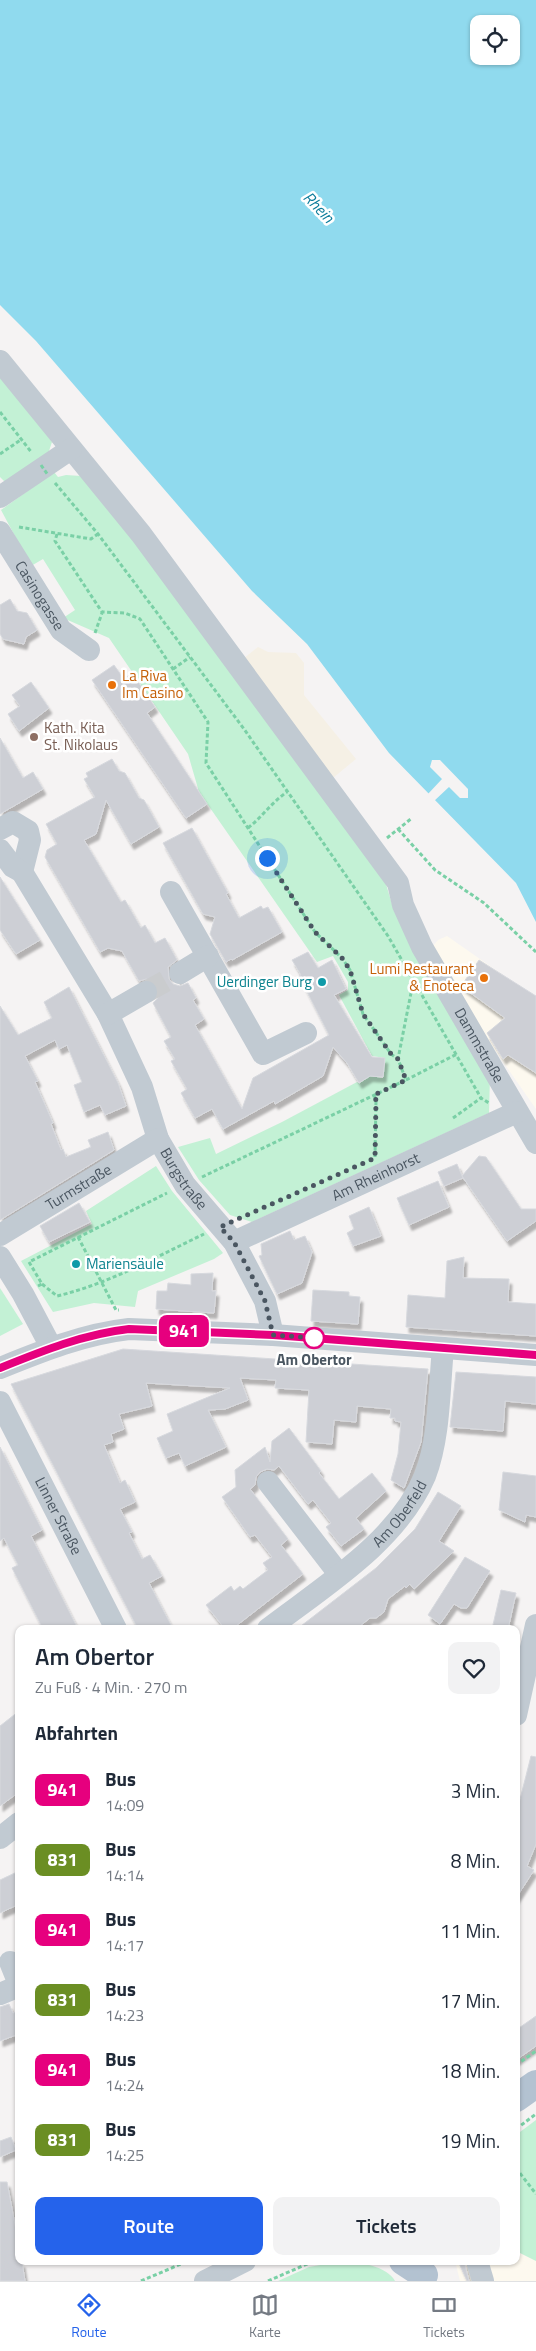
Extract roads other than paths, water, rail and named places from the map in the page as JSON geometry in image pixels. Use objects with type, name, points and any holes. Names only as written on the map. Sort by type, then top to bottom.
[{"type":"main road","points":[[520,2095],[536,2084]]},
{"type":"street","name":"Dammstraße","points":[[0,361],[141,534],[398,883],[403,905],[422,947],[536,1143]]},
{"type":"street","points":[[0,497],[71,449]]},
{"type":"street","name":"Casinogasse","points":[[5,528],[61,630],[89,650]]},
{"type":"street","points":[[0,828],[13,822],[28,831],[30,840],[22,872]]},
{"type":"street","name":"Burgstraße","points":[[0,850],[13,867],[22,872],[108,1014],[142,1087],[158,1138],[185,1185],[227,1234],[265,1301],[273,1335]]},
{"type":"street","points":[[171,892],[263,1054],[306,1033]]},
{"type":"street","points":[[180,973],[208,956]]},
{"type":"street","points":[[108,1014],[146,992]]},
{"type":"street","name":"Am Rheinhorst","points":[[227,1234],[517,1112]]},
{"type":"street","name":"Turmstraße","points":[[0,1235],[158,1138]]},
{"type":"street","points":[[0,1257],[33,1289],[51,1347]]},
{"type":"street","points":[[0,1368],[51,1347],[120,1330],[273,1335],[536,1355]]},
{"type":"street","name":"Am Oberfeld","points":[[273,1625],[380,1542],[409,1507],[425,1474],[434,1439],[443,1348]]},
{"type":"street","name":"Linner Straße","points":[[0,1402],[114,1625]]},
{"type":"street","points":[[268,1482],[339,1574]]},
{"type":"street","points":[[520,1697],[536,1625]]},
{"type":"street","points":[[0,1838],[15,1826]]},
{"type":"street","points":[[10,1962],[15,1975]]},
{"type":"street","points":[[0,1994],[15,1987]]},
{"type":"street","points":[[205,2281],[237,2265]]},
{"type":"street","points":[[478,2265],[483,2281]]},
{"type":"water","name":"Rhein","points":[[0,0],[536,0],[536,922],[516,883],[389,753],[307,644],[252,591],[36,341],[0,305]]},
{"type":"tunnel","points":[[146,992],[180,973]]},
{"type":"place","name":"La Riva Im Casino","points":[[112,685]]},
{"type":"place","name":"Kath. Kita St. Nikolaus","points":[[34,737]]},
{"type":"place","name":"Lumi Restaurant & Enoteca","points":[[484,978]]},
{"type":"place","name":"Uerdinger Burg","points":[[322,982]]},
{"type":"place","name":"Mariensäule","points":[[76,1264]]},
{"type":"place","name":"Am Obertor","points":[[314,1338]]}]
